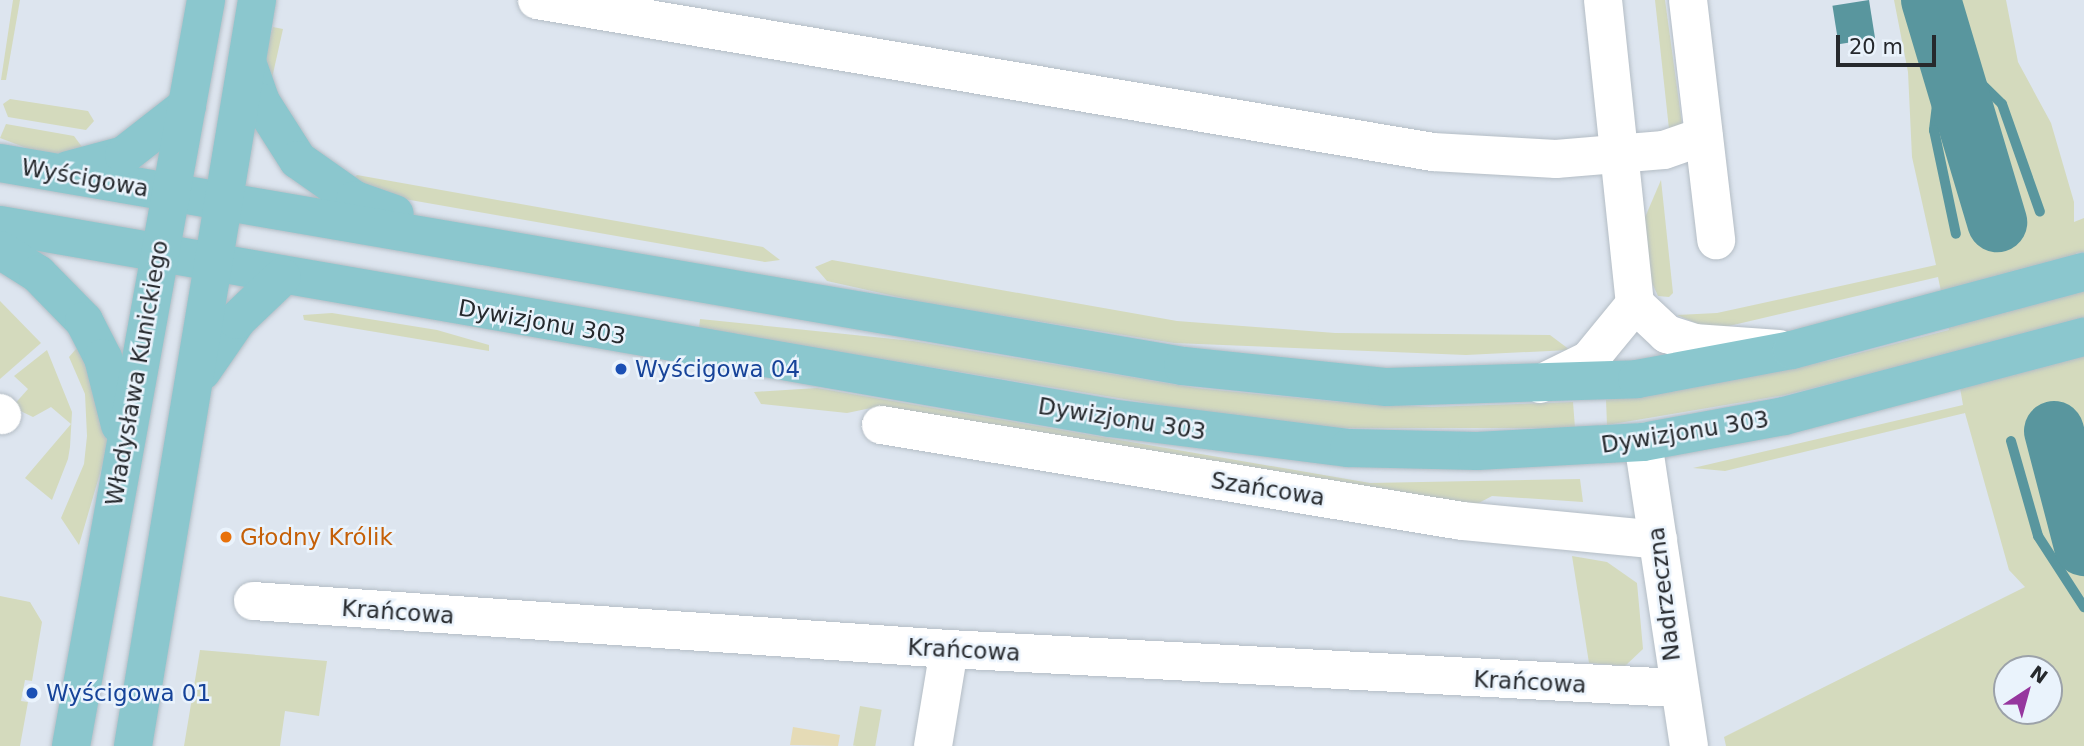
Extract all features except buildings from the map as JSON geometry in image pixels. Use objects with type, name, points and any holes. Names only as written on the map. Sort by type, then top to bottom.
[{"type":"main road","name":"Władysława Kunickiego","points":[[71,746],[206,0]]},
{"type":"main road","points":[[133,746],[257,0]]},
{"type":"main road","points":[[246,60],[284,143],[319,180],[355,200],[501,251]]},
{"type":"main road","points":[[53,173],[124,155],[187,106]]},
{"type":"main road","name":"Wyścigowa","points":[[0,163],[170,192]]},
{"type":"main road","points":[[170,192],[501,251],[1249,375],[1387,387],[1533,387],[1637,379],[1792,350],[2084,272]]},
{"type":"main road","points":[[0,225],[158,256]]},
{"type":"main road","points":[[0,250],[38,274],[84,321],[115,394],[124,447]]},
{"type":"main road","name":"Dywizjonu 303","points":[[158,256],[1284,443],[1427,452],[1643,442],[1784,416],[2084,337]]},
{"type":"main road","points":[[196,379],[237,320],[282,277]]},
{"type":"street","points":[[537,0],[1433,152],[1556,159],[1664,150],[1703,136]]},
{"type":"street","points":[[1602,0],[1635,304],[1667,334],[1694,343],[1792,350]]},
{"type":"street","points":[[1688,0],[1716,240]]},
{"type":"street","points":[[1533,387],[1589,360],[1635,304]]},
{"type":"street","name":"Szańcowa","points":[[881,425],[1462,521],[1658,540]]},
{"type":"street","name":"Nadrzeczna","points":[[1643,442],[1658,540],[1675,688],[1689,746]]},
{"type":"street","name":"Krańcowa","points":[[253,601],[949,649],[1675,688]]},
{"type":"street","points":[[933,746],[949,649]]},
{"type":"green space","points":[[13,0],[20,0],[6,80],[1,80]]},
{"type":"green space","points":[[1655,0],[1665,0],[1682,124],[1669,129]]},
{"type":"green space","points":[[1894,0],[2006,0],[2018,62],[2051,123],[2074,202],[2074,222],[2084,218],[2084,252],[2076,253],[2084,278],[2084,746],[1726,746],[1724,737],[2025,587],[2009,570],[1965,413],[1725,471],[1693,468],[1963,405],[1954,353],[1785,395],[1607,425],[1606,400],[1832,360],[1949,330],[1938,277],[1712,330],[1677,315],[1717,313],[1936,265],[1912,157],[1908,72]]},
{"type":"green space","points":[[273,27],[283,29],[270,87],[265,52]]},
{"type":"green space","points":[[10,99],[88,111],[94,121],[86,130],[8,117],[3,104]]},
{"type":"green space","points":[[6,124],[74,136],[88,155],[37,152],[0,138]]},
{"type":"green space","points":[[357,175],[763,247],[780,260],[765,262],[376,194],[347,184]]},
{"type":"green space","points":[[1661,180],[1673,293],[1669,297],[1658,296],[1648,274],[1643,222]]},
{"type":"green space","points":[[832,260],[1177,321],[1335,333],[1550,335],[1570,350],[1466,355],[1174,343],[930,304],[827,281],[815,267]]},
{"type":"green space","points":[[0,301],[41,343],[0,379]]},
{"type":"green space","points":[[332,313],[437,330],[489,345],[489,351],[304,320],[303,315]]},
{"type":"green space","points":[[700,319],[913,341],[1196,388],[1340,402],[1430,407],[1573,402],[1575,428],[1301,428],[699,329]]},
{"type":"green space","points":[[83,341],[94,362],[108,446],[79,545],[61,518],[84,464],[87,436],[85,394],[69,357]]},
{"type":"green space","points":[[47,350],[72,412],[70,447],[68,459],[52,500],[25,478],[71,424],[51,407],[33,417],[12,407],[28,389],[14,376]]},
{"type":"green space","points":[[817,388],[1370,483],[1580,479],[1583,502],[1492,496],[1475,505],[871,408],[847,413],[761,404],[754,392]]},
{"type":"green space","points":[[1572,556],[1607,562],[1637,583],[1643,649],[1625,666],[1589,663]]},
{"type":"green space","points":[[0,596],[30,602],[42,622],[32,681],[25,680],[21,701],[28,702],[20,746],[0,746]]},
{"type":"green space","points":[[200,650],[327,661],[319,716],[285,711],[280,746],[184,746]]},
{"type":"green space","points":[[860,706],[882,710],[875,746],[853,745]]},
{"type":"sand","points":[[793,727],[840,735],[838,746],[790,745]]},
{"type":"water","points":[[1869,0],[1875,39],[1839,44],[1832,6]]},
{"type":"waterway","points":[[1931,0],[1997,222]]},
{"type":"waterway","points":[[1944,47],[2002,104],[2040,212]]},
{"type":"waterway","points":[[1944,47],[1934,130],[1956,234]]},
{"type":"waterway","points":[[2054,431],[2084,546]]},
{"type":"waterway","points":[[2011,441],[2038,536],[2084,607]]},
{"type":"place","name":"Wyścigowa 04","points":[[621,369]]},
{"type":"place","name":"Głodny Królik","points":[[226,537]]},
{"type":"place","name":"Wyścigowa 01","points":[[32,693]]}]
